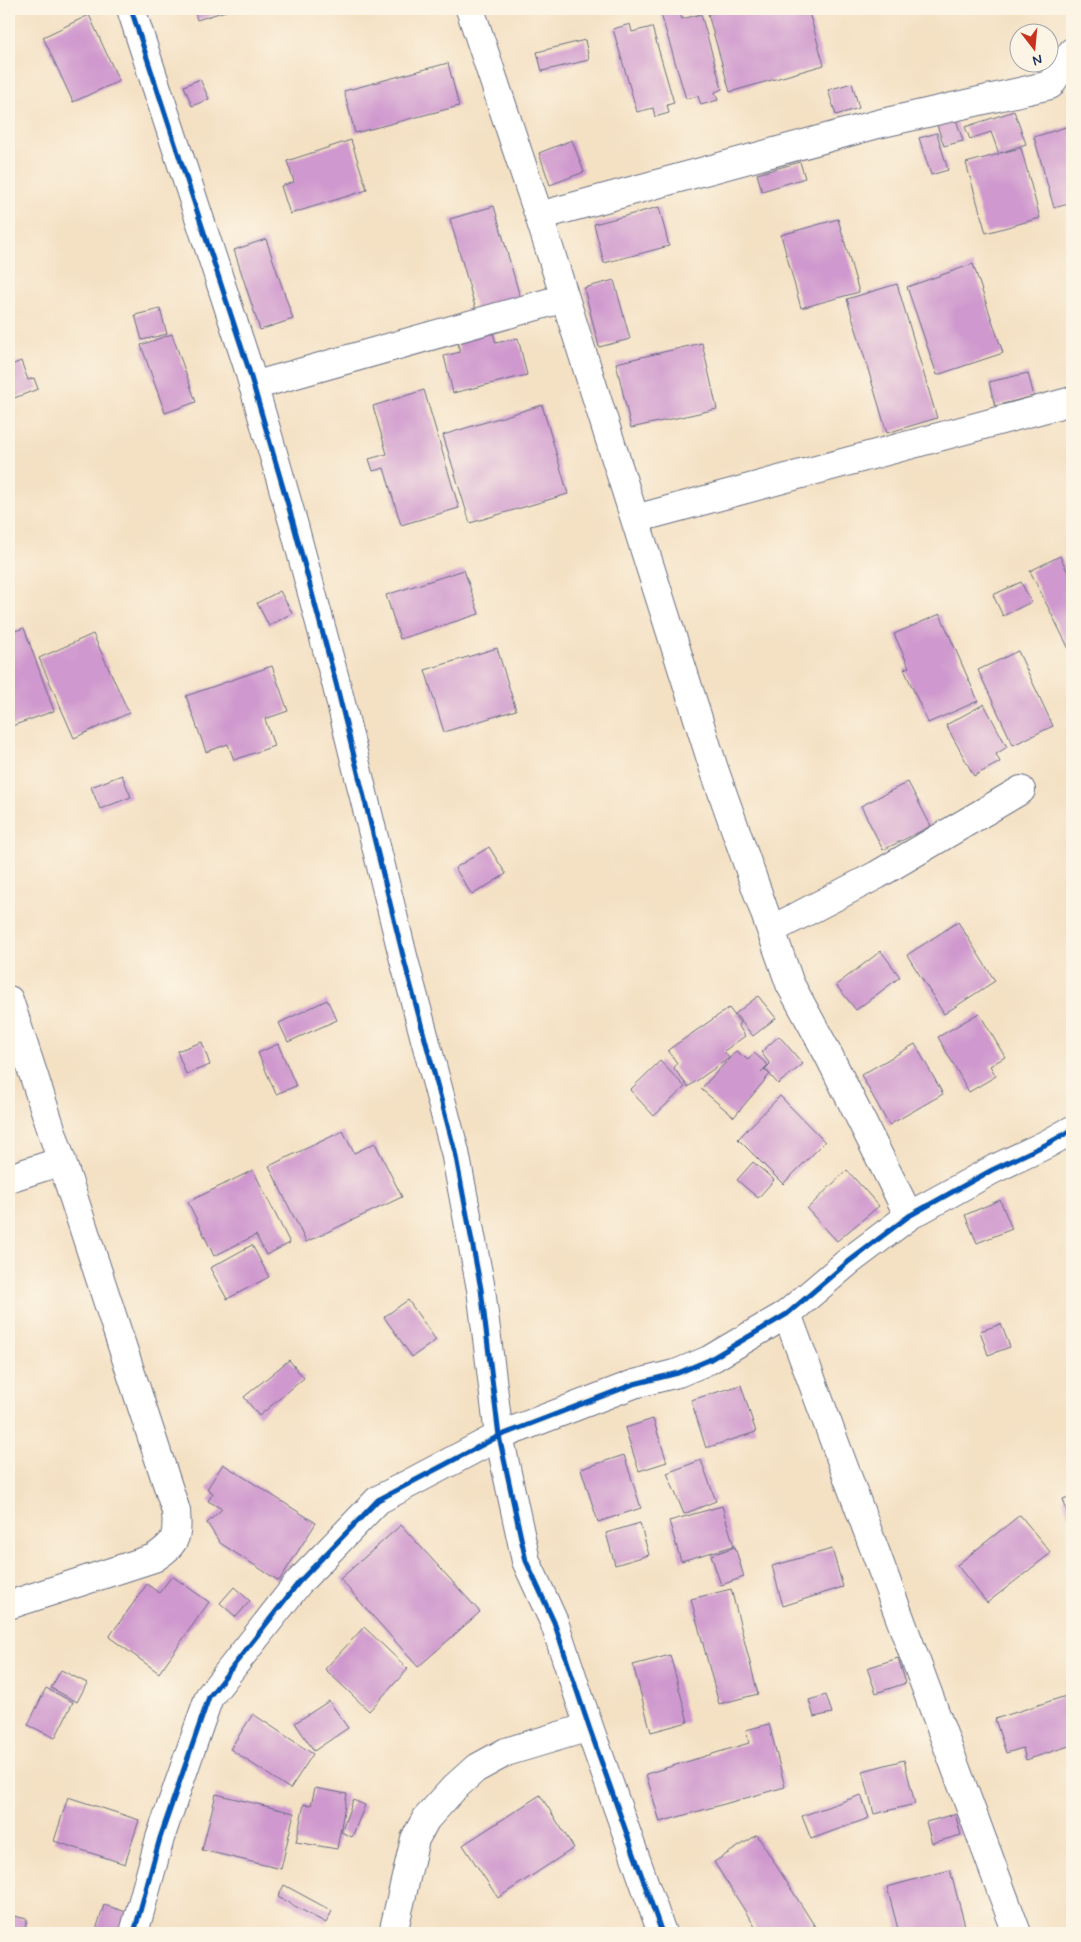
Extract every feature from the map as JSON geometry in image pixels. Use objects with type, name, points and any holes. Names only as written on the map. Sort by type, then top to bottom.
[{"type":"street","points":[[131,9],[253,386],[293,522],[334,674],[404,960],[456,1152],[481,1289],[498,1436],[526,1561],[554,1622],[662,1933]]},
{"type":"street","points":[[470,9],[539,216],[714,769],[770,930],[790,984],[828,1054],[910,1216]]},
{"type":"street","points":[[539,216],[878,124],[1050,85],[1072,52]]},
{"type":"street","points":[[253,386],[565,298]]},
{"type":"street","points":[[635,519],[1072,401]]},
{"type":"street","points":[[770,930],[877,875],[1021,790]]},
{"type":"street","points":[[9,1000],[176,1511],[177,1529],[170,1547],[154,1558],[10,1606]]},
{"type":"street","points":[[134,1933],[160,1838],[208,1697],[298,1582],[378,1500],[498,1436],[634,1384],[678,1373],[709,1360],[787,1314],[848,1262],[910,1216],[992,1170],[1072,1130]]},
{"type":"street","points":[[9,1178],[62,1161]]},
{"type":"street","points":[[787,1314],[1017,1933]]},
{"type":"street","points":[[393,1933],[414,1839],[426,1819],[454,1788],[475,1768],[506,1752],[589,1727]]},
{"type":"building","points":[[194,9],[232,9],[197,20]]},
{"type":"building","points":[[679,9],[682,19],[701,14],[722,89],[715,92],[718,100],[701,105],[698,96],[686,99],[661,14]]},
{"type":"building","points":[[725,9],[808,9],[824,65],[730,92],[708,14]]},
{"type":"building","points":[[89,15],[119,81],[73,102],[43,37]]},
{"type":"building","points":[[630,24],[632,32],[652,27],[674,103],[667,105],[669,113],[655,117],[653,108],[637,112],[613,29]]},
{"type":"building","points":[[585,40],[589,60],[542,71],[537,52]]},
{"type":"building","points":[[448,63],[459,106],[355,133],[344,91]]},
{"type":"building","points":[[200,79],[209,99],[192,106],[184,86]]},
{"type":"building","points":[[852,83],[859,108],[836,115],[828,90]]},
{"type":"building","points":[[1014,111],[1026,144],[1000,153],[1021,148],[1040,218],[986,233],[966,163],[999,154],[991,132],[970,139],[965,127]]},
{"type":"building","points":[[956,119],[963,141],[944,146],[937,125]]},
{"type":"building","points":[[1072,125],[1072,203],[1054,208],[1034,137]]},
{"type":"building","points":[[937,133],[948,170],[931,175],[919,138]]},
{"type":"building","points":[[351,140],[367,190],[290,214],[281,186],[294,182],[287,161]]},
{"type":"building","points":[[572,140],[584,172],[550,185],[539,153]]},
{"type":"building","points":[[800,162],[805,178],[762,191],[757,174]]},
{"type":"building","points":[[494,206],[520,297],[476,310],[450,219]]},
{"type":"building","points":[[659,207],[669,246],[604,263],[594,224]]},
{"type":"building","points":[[838,219],[859,292],[801,308],[781,235]]},
{"type":"building","points":[[266,239],[293,319],[260,330],[234,250]]},
{"type":"building","points":[[973,264],[1003,353],[937,375],[907,287]]},
{"type":"building","points":[[614,280],[630,339],[599,347],[584,288]]},
{"type":"building","points":[[897,284],[937,418],[887,433],[847,299]]},
{"type":"building","points":[[160,309],[167,334],[142,340],[135,315]]},
{"type":"building","points":[[492,329],[496,343],[518,338],[527,375],[453,393],[444,356],[460,352],[457,338]]},
{"type":"building","points":[[172,334],[196,402],[165,413],[141,345]]},
{"type":"building","points":[[702,343],[717,409],[631,428],[616,363]]},
{"type":"building","points":[[21,361],[28,380],[34,378],[38,389],[9,400],[9,366]]},
{"type":"building","points":[[1028,373],[1034,396],[995,406],[989,382]]},
{"type":"building","points":[[424,390],[459,508],[401,525],[384,468],[373,471],[369,459],[387,454],[373,406]]},
{"type":"building","points":[[542,405],[568,494],[470,523],[443,435]]},
{"type":"building","points":[[1060,556],[1072,581],[1072,655],[1030,571]]},
{"type":"building","points":[[464,570],[479,614],[400,639],[386,595]]},
{"type":"building","points":[[1021,582],[1031,602],[1003,616],[993,595]]},
{"type":"building","points":[[280,591],[292,613],[269,626],[257,603]]},
{"type":"building","points":[[940,614],[978,701],[928,723],[904,669],[909,667],[894,634]]},
{"type":"building","points":[[24,628],[54,711],[9,727],[9,633]]},
{"type":"building","points":[[93,634],[129,713],[74,738],[39,658]]},
{"type":"building","points":[[497,648],[516,710],[444,732],[425,670]]},
{"type":"building","points":[[1018,651],[1053,726],[1013,745],[978,670]]},
{"type":"building","points":[[272,666],[288,711],[265,719],[274,746],[234,760],[228,744],[206,752],[186,696]]},
{"type":"building","points":[[984,704],[1007,747],[996,754],[1000,762],[974,776],[946,725]]},
{"type":"building","points":[[122,775],[131,797],[100,809],[91,787]]},
{"type":"building","points":[[908,782],[931,826],[883,850],[861,806]]},
{"type":"building","points":[[489,847],[506,874],[472,895],[455,868]]},
{"type":"building","points":[[958,922],[995,981],[944,1014],[907,955]]},
{"type":"building","points":[[881,951],[900,977],[856,1010],[836,985]]},
{"type":"building","points":[[758,996],[776,1018],[753,1036],[735,1014]]},
{"type":"building","points":[[327,1000],[337,1020],[288,1042],[279,1023]]},
{"type":"building","points":[[729,1008],[740,1023],[738,1025],[745,1036],[724,1051],[729,1058],[688,1087],[674,1068],[677,1063],[668,1050]]},
{"type":"building","points":[[979,1013],[1005,1057],[990,1066],[996,1076],[969,1092],[938,1037]]},
{"type":"building","points":[[779,1036],[803,1064],[778,1084],[765,1069],[770,1064],[761,1052]]},
{"type":"building","points":[[202,1042],[210,1065],[186,1074],[177,1051]]},
{"type":"building","points":[[278,1044],[296,1086],[276,1094],[258,1053]]},
{"type":"building","points":[[915,1044],[943,1094],[889,1125],[861,1075]]},
{"type":"building","points":[[736,1051],[748,1060],[754,1053],[768,1065],[764,1069],[770,1074],[734,1117],[701,1089]]},
{"type":"building","points":[[660,1061],[685,1087],[654,1116],[630,1090]]},
{"type":"building","points":[[780,1096],[825,1142],[783,1184],[738,1139]]},
{"type":"building","points":[[343,1131],[354,1153],[375,1143],[402,1197],[306,1242],[269,1166]]},
{"type":"building","points":[[753,1162],[774,1180],[758,1198],[737,1180]]},
{"type":"building","points":[[253,1170],[290,1243],[266,1255],[256,1235],[214,1256],[188,1202]]},
{"type":"building","points":[[847,1170],[879,1206],[837,1241],[807,1209]]},
{"type":"building","points":[[1000,1200],[1012,1229],[977,1243],[965,1215]]},
{"type":"building","points":[[252,1245],[269,1277],[227,1299],[210,1268]]},
{"type":"building","points":[[408,1300],[436,1340],[412,1357],[384,1317]]},
{"type":"building","points":[[1001,1324],[1010,1347],[988,1355],[980,1331]]},
{"type":"building","points":[[289,1360],[304,1378],[259,1416],[244,1397]]},
{"type":"building","points":[[741,1385],[756,1432],[706,1448],[691,1400]]},
{"type":"building","points":[[653,1419],[667,1462],[639,1471],[625,1428]]},
{"type":"building","points":[[624,1455],[641,1508],[598,1522],[581,1469]]},
{"type":"building","points":[[701,1460],[716,1501],[684,1514],[667,1473]]},
{"type":"building","points":[[223,1464],[316,1523],[279,1581],[220,1543],[207,1523],[222,1509],[208,1501],[213,1493],[207,1489]]},
{"type":"building","points":[[1072,1496],[1072,1513],[1068,1515],[1063,1499]]},
{"type":"building","points":[[722,1506],[734,1546],[681,1561],[669,1521]]},
{"type":"building","points":[[1020,1515],[1051,1553],[987,1603],[957,1565]]},
{"type":"building","points":[[640,1523],[649,1555],[615,1565],[606,1533]]},
{"type":"building","points":[[401,1525],[480,1612],[418,1667],[340,1579]]},
{"type":"building","points":[[735,1547],[744,1577],[721,1585],[711,1555]]},
{"type":"building","points":[[832,1549],[843,1587],[783,1606],[772,1566]]},
{"type":"building","points":[[172,1576],[209,1602],[159,1673],[109,1637],[147,1584],[159,1593]]},
{"type":"building","points":[[234,1587],[250,1601],[236,1617],[220,1603]]},
{"type":"building","points":[[731,1589],[758,1694],[719,1704],[691,1599]]},
{"type":"building","points":[[364,1627],[408,1669],[369,1711],[325,1669]]},
{"type":"building","points":[[670,1655],[688,1722],[651,1732],[633,1665]]},
{"type":"building","points":[[898,1658],[906,1683],[876,1693],[867,1668]]},
{"type":"building","points":[[61,1670],[87,1683],[77,1702],[51,1688]]},
{"type":"building","points":[[46,1688],[73,1702],[55,1738],[28,1725]]},
{"type":"building","points":[[1072,1694],[1072,1745],[1026,1760],[1023,1748],[1006,1753],[995,1719]]},
{"type":"building","points":[[826,1695],[832,1713],[814,1717],[809,1700]]},
{"type":"building","points":[[329,1701],[348,1728],[314,1751],[295,1723]]},
{"type":"building","points":[[253,1714],[313,1754],[290,1789],[230,1749]]},
{"type":"building","points":[[769,1724],[785,1787],[660,1822],[646,1774],[749,1743],[746,1730]]},
{"type":"building","points":[[904,1760],[915,1804],[874,1814],[863,1771]]},
{"type":"building","points":[[315,1788],[347,1794],[337,1849],[296,1842],[304,1804],[311,1805]]},
{"type":"building","points":[[216,1794],[294,1813],[281,1869],[202,1850]]},
{"type":"building","points":[[540,1795],[574,1848],[498,1898],[463,1845]]},
{"type":"building","points":[[861,1795],[869,1818],[811,1839],[802,1816]]},
{"type":"building","points":[[68,1797],[139,1820],[125,1864],[54,1841]]},
{"type":"building","points":[[353,1800],[365,1805],[352,1837],[341,1832]]},
{"type":"building","points":[[955,1814],[961,1835],[932,1843],[926,1822]]},
{"type":"building","points":[[757,1835],[819,1933],[759,1933],[714,1862]]},
{"type":"building","points":[[950,1870],[967,1933],[899,1933],[887,1887]]},
{"type":"building","points":[[284,1885],[332,1911],[326,1923],[278,1897]]},
{"type":"building","points":[[104,1905],[133,1914],[126,1933],[95,1933]]},
{"type":"building","points":[[9,1915],[27,1919],[24,1933],[9,1933]]},
{"type":"cycle path","points":[[131,9],[248,367],[293,522],[336,683],[404,960],[455,1152],[481,1289],[499,1436],[526,1561],[554,1622],[662,1933]]},
{"type":"cycle path","points":[[134,1933],[160,1838],[209,1697],[299,1582],[378,1500],[499,1436],[634,1384],[678,1373],[709,1360],[787,1314],[848,1262],[909,1216],[992,1170],[1072,1130]]}]
